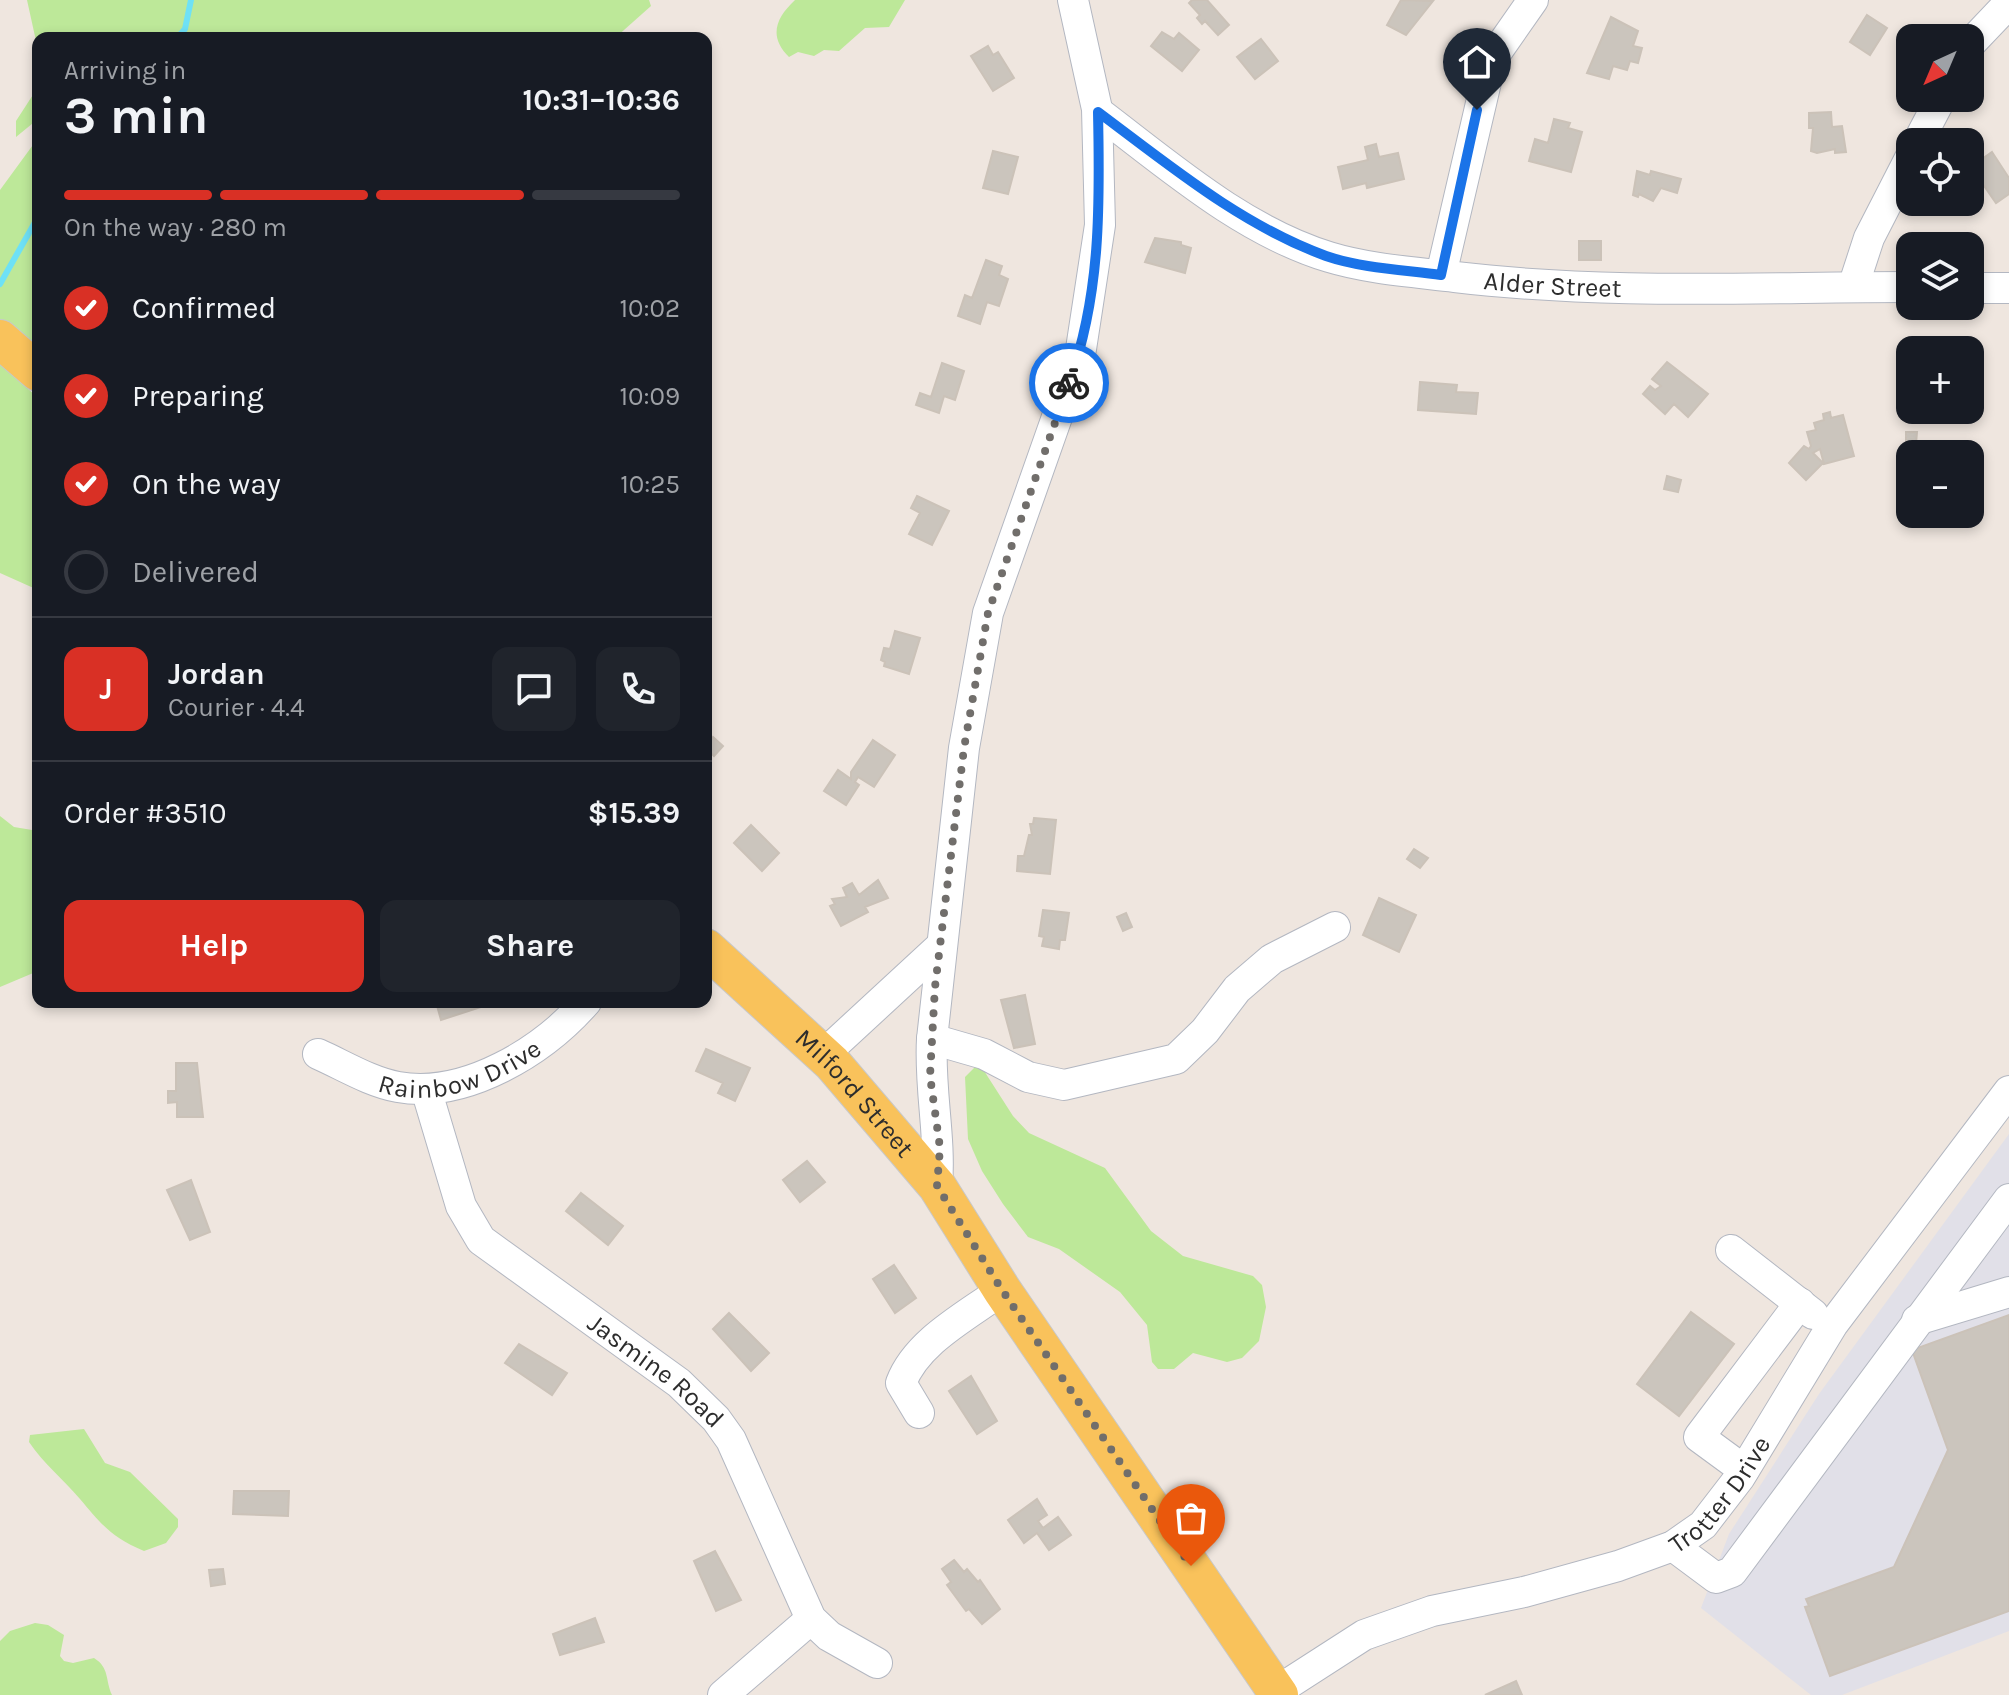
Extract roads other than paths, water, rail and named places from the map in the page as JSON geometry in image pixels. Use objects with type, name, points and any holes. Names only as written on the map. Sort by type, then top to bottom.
[{"type":"main road","points":[[0,339],[32,367]]},
{"type":"main road","name":"Milford Street","points":[[712,953],[823,1055],[937,1186],[1002,1290],[1278,1693]]},
{"type":"street","points":[[937,1186],[940,1148],[930,1076],[932,1039],[964,748],[988,613],[1081,349],[1100,225],[1098,112],[1073,0]]},
{"type":"street","points":[[1441,275],[1486,82],[1496,53],[1533,0]]},
{"type":"street","points":[[1984,29],[2009,3]]},
{"type":"street","name":"Alder Street","points":[[1098,112],[1206,193],[1269,230],[1328,257],[1544,287],[1756,290],[1896,287]]},
{"type":"street","points":[[1853,287],[1869,238],[1896,185]]},
{"type":"street","points":[[1984,288],[2009,288]]},
{"type":"street","points":[[932,1039],[984,1054],[1028,1077],[1064,1085],[1176,1059],[1205,1031],[1237,989],[1272,959],[1335,927]]},
{"type":"street","points":[[823,1055],[940,947]]},
{"type":"street","name":"Rainbow Drive","points":[[318,1054],[395,1087],[426,1089],[462,1081],[527,1054],[563,1029],[581,1008]]},
{"type":"street","name":"Jasmine Road","points":[[426,1089],[461,1206],[481,1240],[679,1383],[716,1419],[731,1440],[811,1619],[829,1636],[877,1663]]},
{"type":"street","name":"Trotter Drive","points":[[1278,1693],[1364,1635],[1432,1611],[1524,1592],[1618,1566],[1673,1546],[1703,1525],[1744,1470],[1830,1328],[2009,1091]]},
{"type":"street","points":[[1673,1546],[1716,1578],[1732,1572],[2009,1199]]},
{"type":"street","points":[[1731,1250],[1830,1328]]},
{"type":"street","points":[[919,1413],[901,1383],[907,1366],[932,1342],[1002,1290]]},
{"type":"street","points":[[1917,1320],[2009,1292]]},
{"type":"street","points":[[1744,1470],[1699,1437],[1800,1303]]},
{"type":"street","points":[[723,1695],[811,1619]]},
{"type":"waterway","points":[[182,32],[191,0]]},
{"type":"waterway","points":[[0,284],[32,228]]}]
